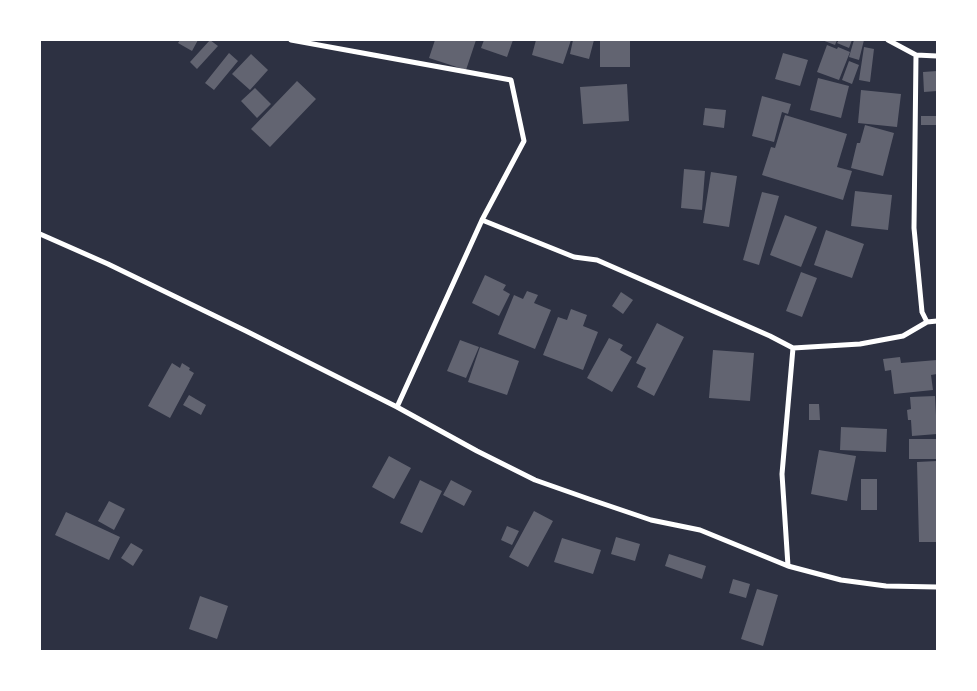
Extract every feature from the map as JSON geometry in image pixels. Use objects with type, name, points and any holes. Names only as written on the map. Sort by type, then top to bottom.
[{"type":"street","points":[[291,40],[511,80],[524,141],[482,220],[397,407]]},
{"type":"street","points":[[888,40],[916,55],[937,56]]},
{"type":"street","points":[[916,55],[914,228],[922,312],[927,322]]},
{"type":"street","points":[[482,220],[574,257],[597,260],[770,336],[793,348],[860,344],[903,336],[927,322],[937,320]]},
{"type":"street","points":[[40,234],[125,272],[255,335],[535,480],[651,520],[700,530],[788,566],[842,580],[877,585],[937,587]]},
{"type":"street","points":[[788,566],[782,474],[793,348]]},
{"type":"building","points":[[180,40],[198,40],[192,51],[178,43]]},
{"type":"building","points":[[210,40],[218,46],[197,69],[190,62]]},
{"type":"building","points":[[435,40],[476,40],[466,70],[429,58]]},
{"type":"building","points":[[484,40],[513,40],[507,57],[481,48]]},
{"type":"building","points":[[536,40],[571,40],[563,64],[532,55]]},
{"type":"building","points":[[573,40],[594,40],[589,59],[570,54]]},
{"type":"building","points":[[600,40],[630,40],[630,67],[600,67]]},
{"type":"building","points":[[822,40],[837,40],[835,45]]},
{"type":"building","points":[[839,40],[852,40],[849,48],[837,43]]},
{"type":"building","points":[[854,40],[864,40],[859,60],[849,57]]},
{"type":"building","points":[[827,45],[850,52],[839,80],[817,72]]},
{"type":"building","points":[[864,47],[874,49],[870,82],[859,80]]},
{"type":"building","points":[[229,53],[238,61],[214,90],[205,83]]},
{"type":"building","points":[[783,53],[808,60],[800,86],[775,79]]},
{"type":"building","points":[[251,54],[268,70],[250,90],[232,74]]},
{"type":"building","points":[[849,61],[859,65],[852,84],[842,80]]},
{"type":"building","points":[[937,71],[937,91],[924,92],[923,72]]},
{"type":"building","points":[[818,78],[849,86],[841,118],[810,110]]},
{"type":"building","points":[[297,81],[316,99],[270,147],[251,129]]},
{"type":"building","points":[[627,84],[629,121],[583,124],[580,87]]},
{"type":"building","points":[[255,88],[271,104],[257,118],[241,101]]},
{"type":"building","points":[[861,90],[901,94],[897,127],[858,123]]},
{"type":"building","points":[[762,96],[791,104],[788,114],[782,112],[774,142],[752,136]]},
{"type":"building","points":[[705,108],[726,110],[724,128],[703,125]]},
{"type":"building","points":[[785,115],[847,134],[837,167],[852,171],[843,200],[762,175],[771,147],[775,148]]},
{"type":"building","points":[[921,116],[937,116],[937,125],[921,125]]},
{"type":"building","points":[[865,125],[894,133],[883,176],[851,168],[857,143],[860,143]]},
{"type":"building","points":[[684,169],[705,171],[702,210],[681,208]]},
{"type":"building","points":[[711,172],[737,176],[729,227],[703,223]]},
{"type":"building","points":[[855,191],[892,195],[888,230],[851,226]]},
{"type":"building","points":[[762,192],[779,196],[759,265],[743,260]]},
{"type":"building","points":[[785,215],[817,227],[801,267],[770,255]]},
{"type":"building","points":[[826,230],[864,244],[852,278],[814,265]]},
{"type":"building","points":[[801,272],[817,278],[802,317],[786,311]]},
{"type":"building","points":[[485,275],[506,285],[503,290],[510,294],[499,316],[472,303]]},
{"type":"building","points":[[527,291],[538,295],[534,303],[551,310],[535,349],[498,334],[514,295],[523,299]]},
{"type":"building","points":[[621,292],[633,300],[623,314],[612,306]]},
{"type":"building","points":[[571,309],[587,315],[583,326],[598,332],[583,370],[543,355],[558,317],[567,320]]},
{"type":"building","points":[[657,323],[684,337],[654,396],[637,387],[646,368],[636,363]]},
{"type":"building","points":[[609,338],[623,345],[620,350],[632,357],[612,392],[587,378]]},
{"type":"building","points":[[460,340],[479,347],[466,378],[447,371]]},
{"type":"building","points":[[480,347],[519,361],[507,395],[468,382]]},
{"type":"building","points":[[713,350],[754,353],[750,401],[709,398]]},
{"type":"building","points":[[900,357],[901,363],[937,360],[937,374],[931,375],[933,390],[894,394],[891,370],[885,371],[883,359]]},
{"type":"building","points":[[172,363],[180,368],[182,363],[194,373],[170,418],[148,406]]},
{"type":"building","points":[[189,395],[206,405],[201,415],[183,405]]},
{"type":"building","points":[[935,396],[937,434],[912,436],[911,420],[908,420],[907,410],[911,409],[910,397]]},
{"type":"building","points":[[809,404],[819,404],[820,420],[809,420]]},
{"type":"building","points":[[841,427],[887,429],[886,452],[840,450]]},
{"type":"building","points":[[909,439],[937,439],[937,459],[909,459]]},
{"type":"building","points":[[819,450],[856,456],[847,501],[811,494]]},
{"type":"building","points":[[389,456],[411,468],[394,499],[372,487]]},
{"type":"building","points":[[937,461],[937,542],[919,542],[917,462]]},
{"type":"building","points":[[861,479],[877,479],[877,510],[861,510]]},
{"type":"building","points":[[420,480],[442,491],[422,533],[400,523]]},
{"type":"building","points":[[451,480],[472,491],[464,506],[443,495]]},
{"type":"building","points":[[109,501],[125,509],[114,530],[98,521]]},
{"type":"building","points":[[534,511],[553,521],[528,567],[509,557]]},
{"type":"building","points":[[66,512],[120,537],[109,560],[55,535]]},
{"type":"building","points":[[507,526],[519,531],[512,545],[501,540]]},
{"type":"building","points":[[616,537],[640,544],[635,561],[611,554]]},
{"type":"building","points":[[562,538],[601,550],[593,574],[554,562]]},
{"type":"building","points":[[131,543],[143,550],[133,566],[121,558]]},
{"type":"building","points":[[669,554],[706,566],[702,579],[665,566]]},
{"type":"building","points":[[733,579],[750,584],[746,598],[729,593]]},
{"type":"building","points":[[757,589],[778,595],[763,646],[741,639]]},
{"type":"building","points":[[200,596],[228,606],[217,639],[189,629]]}]
